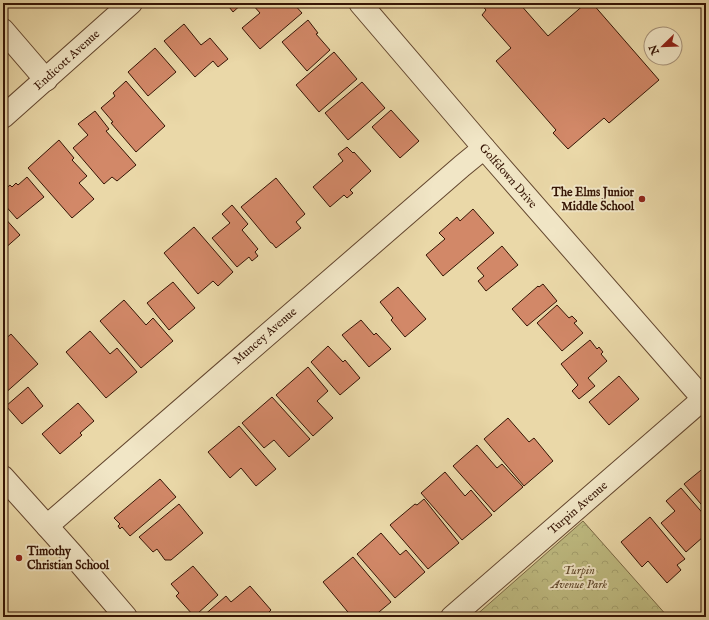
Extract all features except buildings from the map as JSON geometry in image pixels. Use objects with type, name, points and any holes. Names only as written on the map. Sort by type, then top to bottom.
[{"type":"street","name":"Endicott Avenue","points":[[3,117],[131,3]]},
{"type":"street","name":"Golfdown Drive","points":[[360,3],[484,148],[705,400]]},
{"type":"street","points":[[3,30],[46,80]]},
{"type":"street","name":"Muncey Avenue","points":[[47,526],[484,148]]},
{"type":"street","name":"Turpin Avenue","points":[[452,617],[705,400]]},
{"type":"street","points":[[3,477],[126,617]]},
{"type":"green space","name":"Turpin Avenue Park","points":[[583,521],[668,617],[474,617]]},
{"type":"place","name":"The Elms Junior Middle School","points":[[642,199]]},
{"type":"place","name":"Timothy Christian School","points":[[19,558]]}]
